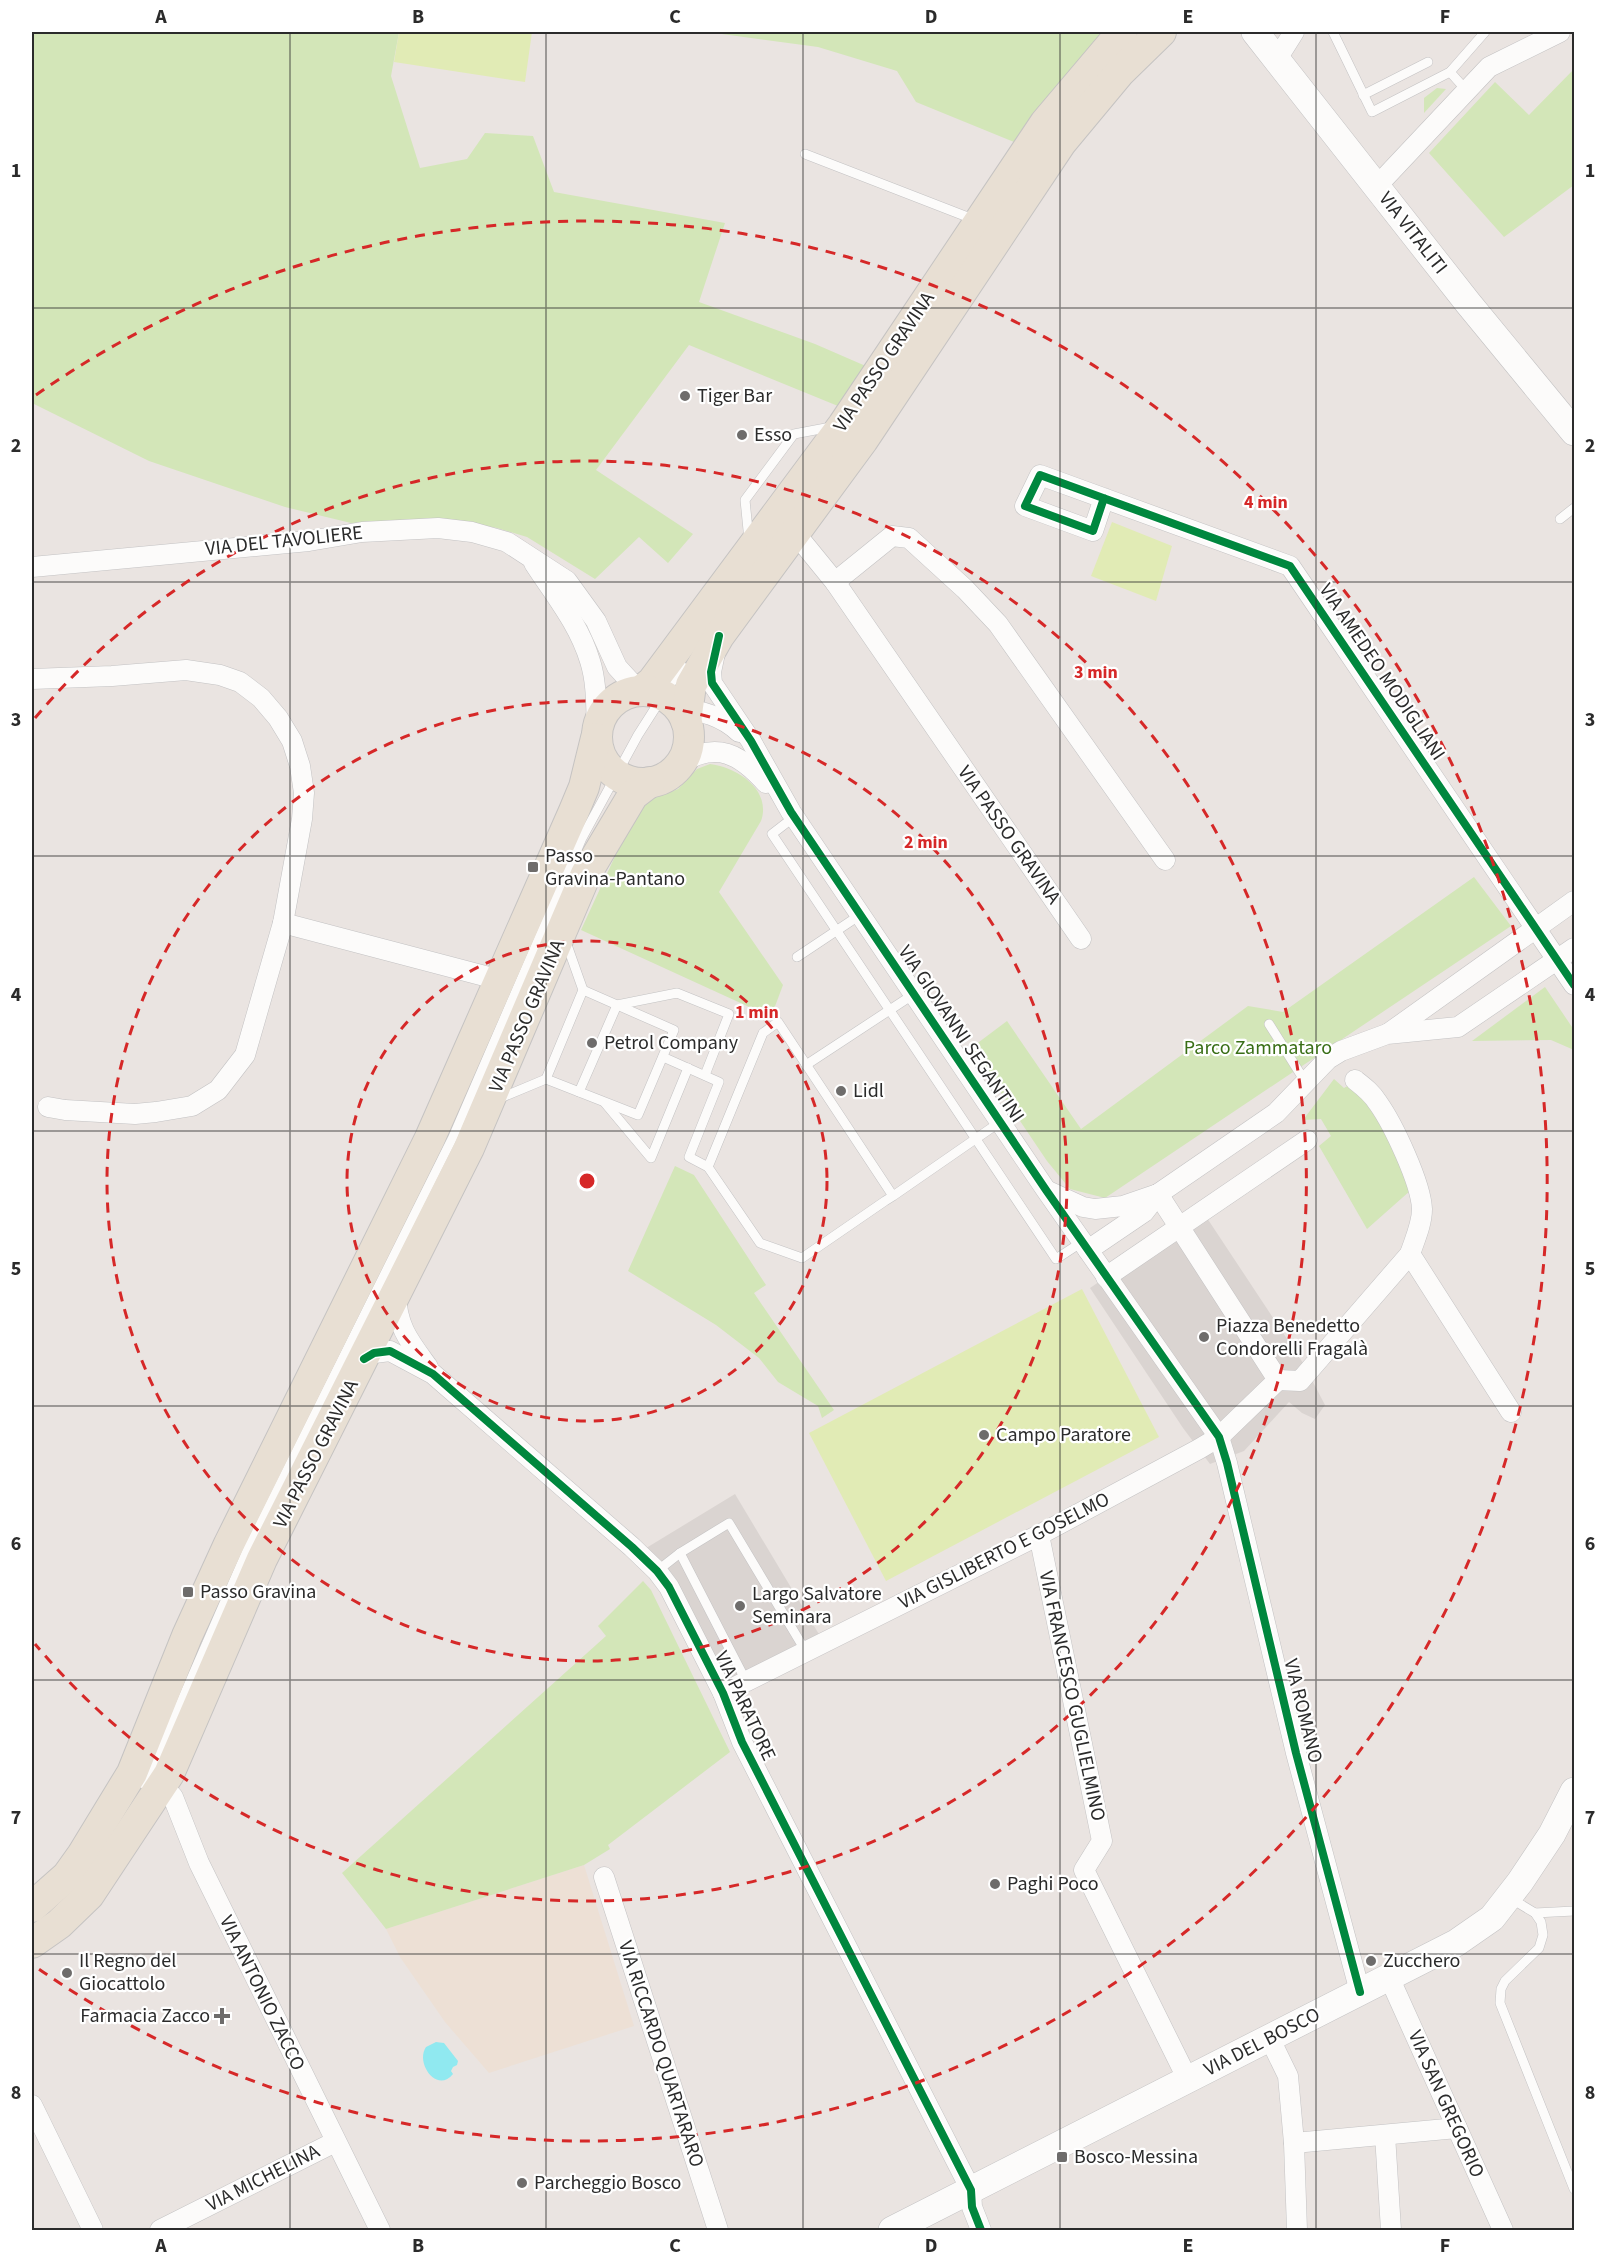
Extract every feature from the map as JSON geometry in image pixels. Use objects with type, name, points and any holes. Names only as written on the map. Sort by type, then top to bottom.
[{"type":"main road","name":"VIA PASSO GRAVINA","points":[[666,702],[652,682],[843,425],[1045,123],[1122,32]]},
{"type":"main road","name":"VIA PASSO GRAVINA","points":[[32,1943],[59,1924],[89,1895],[146,1781],[188,1636],[229,1544],[430,1138],[584,787],[601,717],[608,706],[619,697],[666,702],[691,685],[719,636],[863,440],[1061,143],[1120,72],[1161,32]]},
{"type":"main road","name":"VIA VITALITI","points":[[1255,32],[1468,303],[1575,432]]},
{"type":"main road","points":[[666,702],[689,742],[681,763]]},
{"type":"main road","points":[[597,734],[600,755],[610,770],[633,782],[650,782]]},
{"type":"main road","name":"VIA PASSO GRAVINA","points":[[32,1907],[67,1876],[82,1855],[146,1781],[180,1751],[262,1559],[469,1148],[586,874],[633,795],[650,782],[671,774],[681,763]]},
{"type":"main road","name":"VIA DEL BOSCO","points":[[892,2230],[1456,1943],[1492,1918],[1551,1834],[1575,1791]]},
{"type":"street","points":[[1276,59],[1294,32]]},
{"type":"street","points":[[1376,187],[1489,67],[1560,32]]},
{"type":"street","name":"VIA AMEDEO MODIGLIANI","points":[[1104,498],[1290,566],[1575,985]]},
{"type":"street","name":"VIA DEL TAVOLIERE","points":[[32,567],[309,541],[362,532],[438,528],[491,536],[507,542],[531,558]]},
{"type":"street","name":"VIA PASSO GRAVINA","points":[[795,532],[835,582],[1081,939]]},
{"type":"street","points":[[835,582],[892,536],[909,538],[965,589],[998,624],[1165,860]]},
{"type":"street","points":[[531,558],[567,581],[580,597],[596,621],[617,667],[666,702],[721,718],[750,741]]},
{"type":"street","points":[[531,558],[564,607],[585,646],[594,678],[597,734]]},
{"type":"street","name":"VIA GIOVANNI SEGANTINI","points":[[719,636],[711,672],[712,683],[750,741],[793,815],[1046,1190],[1219,1437]]},
{"type":"street","points":[[32,679],[186,670],[220,675],[240,682],[261,698],[278,718],[292,741],[300,766],[304,793],[302,819],[283,922],[245,1055],[234,1072],[218,1090],[192,1106],[135,1114],[48,1107]]},
{"type":"street","name":"VIA GIOVANNI SEGANTINI","points":[[681,763],[694,755],[710,751],[732,754],[749,766],[793,815]]},
{"type":"street","points":[[1387,1034],[1575,901]]},
{"type":"street","points":[[283,922],[500,980]]},
{"type":"street","points":[[1046,1190],[1083,1207],[1095,1209],[1123,1206],[1158,1194],[1276,1113],[1328,1059],[1341,1051],[1387,1034],[1458,1027],[1575,948]]},
{"type":"street","points":[[1219,1437],[1278,1380],[1300,1381],[1410,1254],[1422,1212],[1417,1186],[1393,1129],[1379,1103],[1355,1080]]},
{"type":"street","points":[[1106,1277],[1307,1140]]},
{"type":"street","points":[[1158,1194],[1278,1380]]},
{"type":"street","points":[[1085,1246],[1144,1212],[1158,1194]]},
{"type":"street","points":[[1410,1254],[1511,1412]]},
{"type":"street","name":"VIA PARATORE","points":[[396,1293],[399,1322],[403,1332],[433,1374],[657,1571],[669,1587],[723,1693],[742,1742],[970,2190],[972,2207],[981,2230]]},
{"type":"street","name":"VIA PARATORE","points":[[364,1359],[375,1353],[390,1351],[433,1374]]},
{"type":"street","name":"VIA GISLIBERTO E GOSELMO","points":[[723,1693],[1039,1535],[1219,1437]]},
{"type":"street","name":"VIA ROMANO","points":[[1219,1437],[1227,1462],[1296,1753],[1360,1992]]},
{"type":"street","name":"VIA FRANCESCO GUGLIELMINO","points":[[1039,1535],[1102,1841],[1084,1870],[1188,2080]]},
{"type":"street","name":"VIA ANTONIO ZACCO","points":[[146,1781],[173,1797],[180,1810],[199,1863],[380,2230]]},
{"type":"street","name":"VIA RICCARDO QUARTARARO","points":[[604,1877],[718,2230]]},
{"type":"street","name":"VIA SAN GREGORIO","points":[[1389,1977],[1503,2230]]},
{"type":"street","points":[[1270,2039],[1288,2076],[1294,2143],[1297,2230]]},
{"type":"street","points":[[32,2105],[93,2230]]},
{"type":"street","points":[[1294,2143],[1456,2128]]},
{"type":"street","points":[[1385,2135],[1391,2230]]},
{"type":"street","name":"VIA MICHELINA","points":[[160,2230],[335,2142]]},
{"type":"lane","points":[[1333,32],[1372,112],[1449,72],[1485,32]]},
{"type":"lane","points":[[1363,95],[1428,62]]},
{"type":"lane","points":[[1449,72],[1467,91]]},
{"type":"lane","points":[[805,154],[965,216],[981,218]]},
{"type":"lane","points":[[1560,519],[1575,508]]},
{"type":"lane","points":[[146,1781],[249,1546],[453,1137],[582,838],[617,775],[666,702],[689,656]]},
{"type":"lane","points":[[793,815],[772,834],[1056,1258],[1085,1246]]},
{"type":"lane","points":[[797,957],[860,915]]},
{"type":"lane","points":[[488,1104],[546,1079],[583,990],[563,931]]},
{"type":"lane","points":[[546,1079],[638,1115],[663,1057],[674,1030],[583,990]]},
{"type":"lane","points":[[617,1005],[676,993],[729,1014],[705,1076]]},
{"type":"lane","points":[[806,1065],[914,994]]},
{"type":"lane","points":[[579,1092],[617,1005]]},
{"type":"lane","points":[[708,1167],[763,1033],[778,1022],[893,1196]]},
{"type":"lane","points":[[1269,1024],[1305,1083]]},
{"type":"lane","points":[[663,1057],[719,1082],[689,1157],[708,1167],[760,1243],[802,1258],[1000,1122]]},
{"type":"lane","points":[[603,1101],[651,1158],[688,1068]]},
{"type":"lane","points":[[657,1571],[680,1553],[729,1523],[805,1650]]},
{"type":"lane","points":[[680,1553],[746,1681]]},
{"type":"lane","points":[[1508,1897],[1535,1913],[1541,1923],[1543,1935],[1539,1948],[1505,1981],[1501,1989],[1500,2003],[1575,2189]]},
{"type":"lane","points":[[1535,1913],[1575,1911]]},
{"type":"shaded area","name":"Piazza Benedetto Condorelli Fragalà","points":[[1203,1212],[1303,1363],[1325,1405],[1315,1419],[1302,1413],[1289,1402],[1244,1451],[1210,1464],[1183,1428],[1090,1288]]},
{"type":"shaded area","name":"Largo Salvatore Seminara","points":[[735,1494],[823,1641],[723,1693],[638,1553]]},
{"type":"shaded area","points":[[584,1865],[634,2026],[489,2073],[445,2022],[400,1957],[386,1929]]},
{"type":"green space","points":[[32,32],[399,32],[391,76],[420,168],[467,159],[485,133],[533,136],[554,192],[725,223],[699,302],[815,344],[868,367],[838,406],[689,345],[596,470],[693,534],[668,563],[639,537],[595,579],[527,537],[497,528],[459,521],[351,523],[285,507],[149,461],[32,403]]},
{"type":"green space","points":[[399,32],[532,32],[525,82],[394,62]]},
{"type":"green space","points":[[707,32],[1103,32],[1014,142],[916,102],[897,71],[818,47]]},
{"type":"green space","points":[[1574,69],[1574,185],[1504,237],[1429,153],[1495,82],[1529,115]]},
{"type":"green space","points":[[1437,88],[1446,89],[1424,113],[1424,98]]},
{"type":"green space","points":[[1112,522],[1172,546],[1156,601],[1091,576]]},
{"type":"green space","points":[[710,764],[741,775],[757,790],[761,799],[763,810],[761,821],[719,892],[783,985],[771,1017],[581,930],[635,813],[649,800],[678,789],[697,769]]},
{"type":"green space","name":"Parco Zammataro","points":[[1474,877],[1511,926],[1105,1198],[1070,1189],[1047,1161],[971,1048],[1007,1021],[1081,1129],[1248,1006],[1283,1012]]},
{"type":"green space","points":[[1545,987],[1574,1030],[1574,1050],[1551,1040],[1472,1041]]},
{"type":"green space","points":[[1334,1079],[1344,1088],[1351,1084],[1388,1130],[1411,1190],[1367,1229],[1319,1146],[1331,1136],[1321,1119],[1303,1120]]},
{"type":"green space","points":[[675,1166],[694,1175],[766,1285],[754,1293],[834,1410],[822,1418],[818,1406],[778,1382],[759,1358],[716,1325],[628,1271]]},
{"type":"green space","name":"Campo Paratore","points":[[1082,1289],[1159,1437],[886,1581],[809,1433]]},
{"type":"green space","points":[[643,1581],[651,1590],[730,1752],[608,1845],[610,1849],[584,1865],[386,1929],[342,1873],[606,1636],[598,1626]]},
{"type":"water","points":[[436,2042],[444,2043],[458,2061],[451,2071],[453,2074],[447,2079],[435,2078],[425,2068],[423,2054],[426,2047]]},
{"type":"cycle path","points":[[1104,498],[1093,531],[1025,506],[1040,475],[1290,566],[1574,985]]},
{"type":"cycle path","points":[[719,636],[711,672],[712,683],[751,741],[791,812],[1046,1190],[1219,1437],[1296,1753],[1360,1992]]},
{"type":"cycle path","points":[[364,1359],[374,1353],[390,1351],[433,1374],[632,1547],[657,1571],[669,1587],[723,1693],[742,1742],[971,2190],[972,2207],[981,2230]]},
{"type":"place","name":"Tiger Bar","points":[[685,396]]},
{"type":"place","name":"Esso","points":[[742,435]]},
{"type":"place","name":"Passo Gravina-Pantano","points":[[533,867]]},
{"type":"place","name":"Petrol Company","points":[[592,1043]]},
{"type":"place","name":"Lidl","points":[[841,1091]]},
{"type":"place","name":"Piazza Benedetto Condorelli Fragalà","points":[[1204,1337]]},
{"type":"place","name":"Campo Paratore","points":[[984,1435]]},
{"type":"place","name":"Passo Gravina","points":[[188,1592]]},
{"type":"place","name":"Largo Salvatore Seminara","points":[[740,1606]]},
{"type":"place","name":"Paghi Poco","points":[[995,1884]]},
{"type":"place","name":"Zucchero","points":[[1371,1961]]},
{"type":"place","name":"Il Regno del Giocattolo","points":[[67,1973]]},
{"type":"place","name":"Farmacia Zacco","points":[[222,2016]]},
{"type":"place","name":"Bosco-Messina","points":[[1062,2157]]},
{"type":"place","name":"Parcheggio Bosco","points":[[522,2183]]}]
